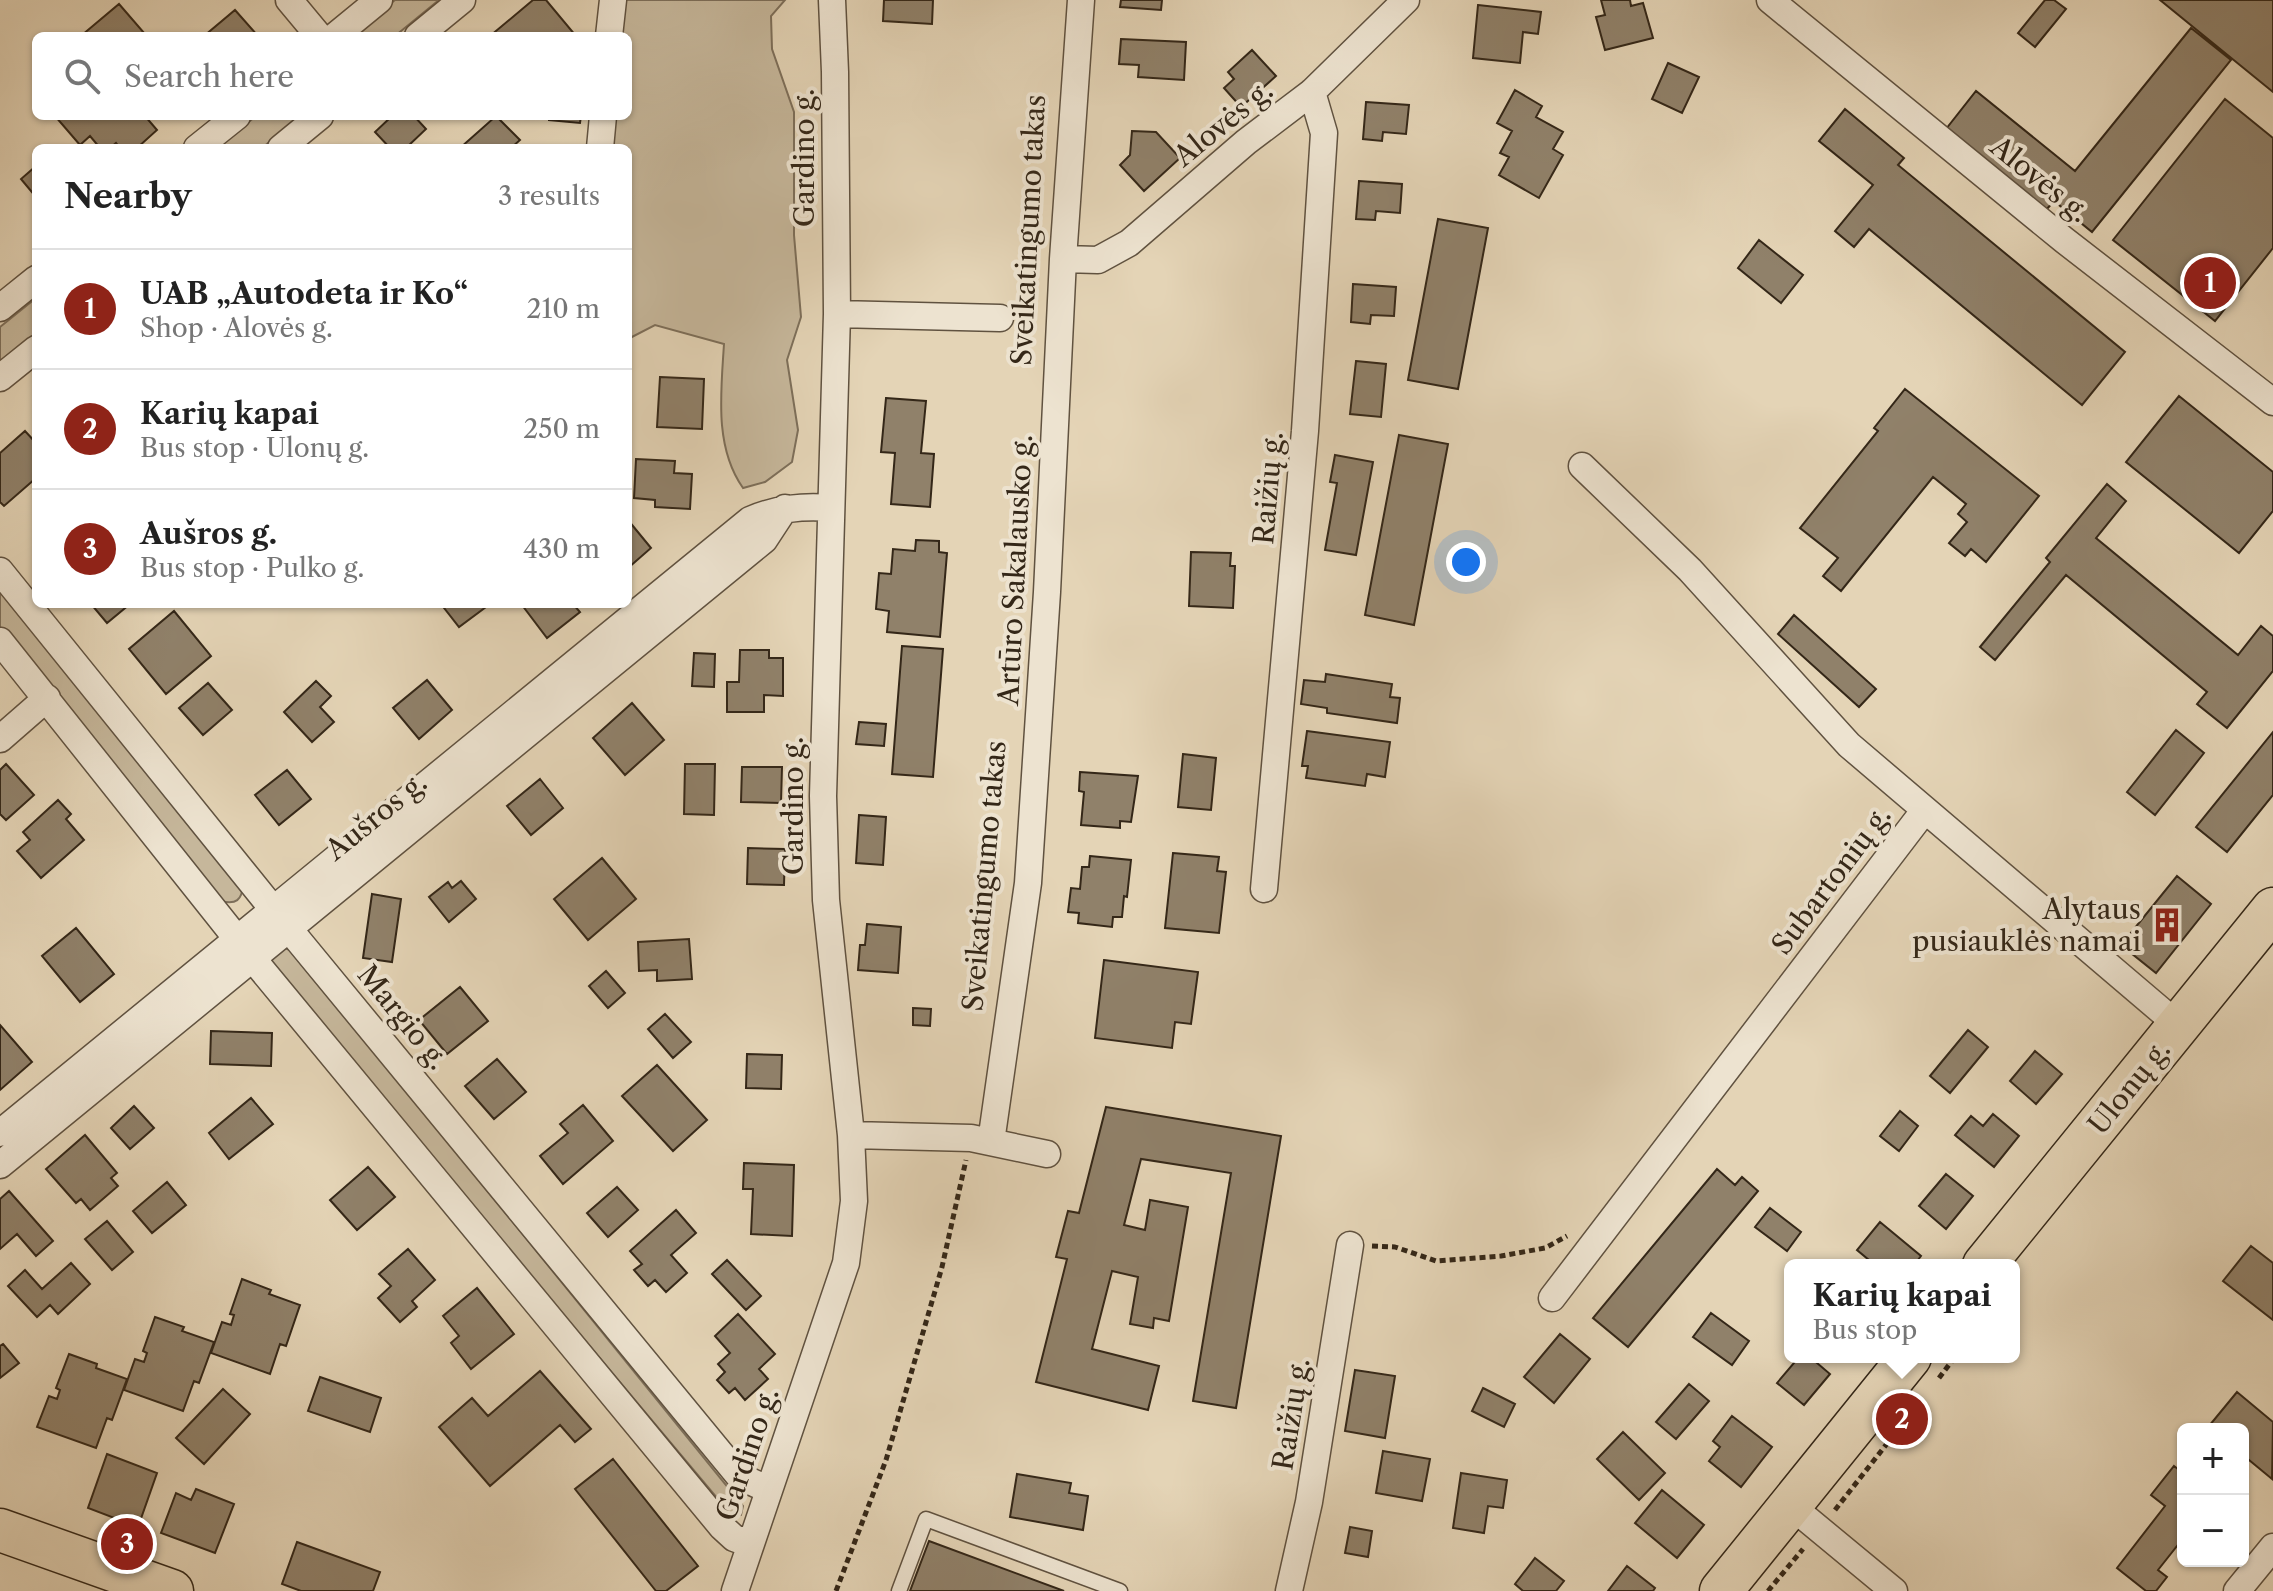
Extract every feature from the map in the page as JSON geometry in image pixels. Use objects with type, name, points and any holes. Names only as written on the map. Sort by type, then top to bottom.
[{"type":"main road","name":"Ulonų g.","points":[[1989,1259],[2273,909]]},
{"type":"main road","points":[[1721,1591],[1805,1517],[1923,1369]]},
{"type":"main road","points":[[0,1530],[172,1591]]},
{"type":"street","points":[[289,0],[316,32]]},
{"type":"street","points":[[340,32],[379,0]]},
{"type":"street","points":[[423,32],[462,0]]},
{"type":"street","points":[[609,32],[613,0]]},
{"type":"street","name":"Gardino g.","points":[[735,1591],[846,1263],[854,1201],[851,1135],[826,900],[823,796],[837,314],[832,0]]},
{"type":"street","name":"Artūro Sakalausko g.","points":[[981,1140],[1028,883],[1047,592],[1063,259],[1081,0]]},
{"type":"street","name":"Alovės g.","points":[[1063,259],[1098,260],[1129,243],[1246,142],[1312,92],[1406,0]]},
{"type":"street","name":"Alovės g.","points":[[1770,0],[2064,240],[2273,402]]},
{"type":"street","name":"Raižių g.","points":[[1264,889],[1305,431],[1324,133],[1312,92]]},
{"type":"street","points":[[202,144],[232,120]]},
{"type":"street","points":[[286,144],[315,120]]},
{"type":"street","points":[[600,144],[603,120]]},
{"type":"street","points":[[0,308],[32,282]]},
{"type":"street","points":[[837,314],[1000,318]]},
{"type":"street","points":[[0,378],[32,352]]},
{"type":"street","name":"Subartonių g.","points":[[1552,1298],[1924,811],[1849,745],[1690,570],[1582,466]]},
{"type":"street","name":"Aušros g.","points":[[0,1165],[245,949],[750,520],[785,508],[831,508]]},
{"type":"street","name":"Margio g.","points":[[0,571],[281,919],[739,1476],[769,1490]]},
{"type":"street","points":[[0,641],[245,949],[722,1527],[734,1538],[750,1544]]},
{"type":"street","points":[[0,739],[47,698]]},
{"type":"street","points":[[1924,811],[2178,1025]]},
{"type":"street","name":"Aušros g.","points":[[0,1133],[245,949]]},
{"type":"street","points":[[851,1135],[981,1140],[1047,1154]]},
{"type":"street","name":"Raižių g.","points":[[1289,1591],[1309,1502],[1350,1245]]},
{"type":"street","points":[[1805,1517],[1894,1591]]},
{"type":"street","points":[[2237,1591],[2273,1547]]},
{"type":"lane","points":[[899,1591],[926,1519],[1120,1591]]},
{"type":"path","points":[[836,1591],[886,1460],[981,1140]]},
{"type":"path","points":[[1350,1245],[1395,1247],[1436,1261],[1501,1256],[1545,1248],[1577,1230],[1616,1215]]},
{"type":"path","points":[[1768,1591],[1805,1517],[1897,1431]]},
{"type":"shaded area","points":[[395,0],[439,0],[400,32],[358,32]]},
{"type":"shaded area","points":[[622,0],[785,0],[771,16],[772,49],[794,112],[794,235],[801,317],[787,360],[798,430],[792,462],[765,482],[743,488],[727,455],[721,400],[724,344],[655,325],[632,337],[632,144],[609,144],[611,120],[632,120],[632,32],[618,32]]},
{"type":"shaded area","points":[[251,120],[296,120],[267,144],[222,144]]},
{"type":"shaded area","points":[[32,301],[32,337],[0,364],[0,327]]},
{"type":"shaded area","points":[[0,586],[243,885],[237,900],[221,901],[0,628]]},
{"type":"shaded area","points":[[283,947],[294,952],[743,1506],[741,1515],[733,1517],[273,969],[270,959]]},
{"type":"building","points":[[533,0],[546,0],[573,32],[495,32]]},
{"type":"building","points":[[884,0],[933,0],[932,24],[883,21]]},
{"type":"building","points":[[1121,0],[1162,0],[1161,10],[1120,7]]},
{"type":"building","points":[[1601,0],[1630,0],[1631,6],[1643,3],[1653,38],[1605,50],[1596,17],[1605,15]]},
{"type":"building","points":[[2045,0],[2054,0],[2066,9],[2035,47],[2018,33]]},
{"type":"building","points":[[2160,0],[2273,0],[2273,92]]},
{"type":"building","points":[[119,4],[143,32],[86,32]]},
{"type":"building","points":[[1478,5],[1541,12],[1538,34],[1523,32],[1520,63],[1473,58]]},
{"type":"building","points":[[235,10],[254,32],[209,32]]},
{"type":"building","points":[[2191,28],[2231,60],[2092,232],[2054,201],[2046,210],[1946,129],[1976,91],[2075,171]]},
{"type":"building","points":[[1121,39],[1186,42],[1184,80],[1138,77],[1139,65],[1119,64]]},
{"type":"building","points":[[1252,50],[1276,76],[1241,107],[1224,88],[1234,79],[1228,72]]},
{"type":"building","points":[[1668,63],[1699,77],[1682,113],[1652,99]]},
{"type":"building","points":[[1515,90],[1542,106],[1536,117],[1563,132],[1553,149],[1563,155],[1539,198],[1499,175],[1509,157],[1500,153],[1512,131],[1497,123]]},
{"type":"building","points":[[2225,99],[2273,138],[2273,248],[2215,321],[2113,240]]},
{"type":"building","points":[[1366,102],[1409,105],[1406,134],[1383,132],[1382,141],[1363,139]]},
{"type":"building","points":[[1845,109],[1904,158],[1898,165],[2125,352],[2082,405],[1869,229],[1854,247],[1835,231],[1873,185],[1819,141]]},
{"type":"building","points":[[58,120],[148,120],[157,130],[141,144],[97,144],[90,136],[79,144]]},
{"type":"building","points":[[388,120],[418,120],[426,129],[410,144],[386,144],[375,132]]},
{"type":"building","points":[[492,120],[500,120],[520,140],[516,144],[464,144]]},
{"type":"building","points":[[549,120],[580,120],[580,123]]},
{"type":"building","points":[[1132,131],[1156,132],[1180,158],[1144,191],[1120,165],[1130,155]]},
{"type":"building","points":[[32,169],[32,192],[21,179]]},
{"type":"building","points":[[1359,181],[1402,184],[1400,213],[1376,211],[1375,220],[1356,219]]},
{"type":"building","points":[[1438,219],[1488,228],[1458,389],[1408,380]]},
{"type":"building","points":[[1759,240],[1803,275],[1781,303],[1738,268]]},
{"type":"building","points":[[1353,284],[1396,287],[1394,316],[1371,315],[1370,324],[1351,322]]},
{"type":"building","points":[[1356,361],[1386,364],[1381,417],[1350,414]]},
{"type":"building","points":[[660,377],[704,379],[702,429],[657,427]]},
{"type":"building","points":[[1905,389],[2039,496],[1986,562],[1971,549],[1965,556],[1949,543],[1967,522],[1958,514],[1966,504],[1933,477],[1841,591],[1823,576],[1838,558],[1800,528],[1878,431],[1874,428]]},
{"type":"building","points":[[2179,396],[2273,472],[2273,511],[2239,553],[2126,462]]},
{"type":"building","points":[[886,398],[926,401],[921,453],[934,454],[930,507],[891,504],[895,453],[881,452]]},
{"type":"building","points":[[25,431],[32,439],[32,482],[4,506],[0,502],[0,453]]},
{"type":"building","points":[[1399,435],[1448,444],[1414,625],[1365,615]]},
{"type":"building","points":[[1335,455],[1373,462],[1356,555],[1325,550],[1337,483],[1330,482]]},
{"type":"building","points":[[636,459],[675,461],[674,473],[692,474],[690,509],[655,507],[655,500],[634,498]]},
{"type":"building","points":[[2107,484],[2126,501],[2096,538],[2238,655],[2261,626],[2273,636],[2273,671],[2227,728],[2197,704],[2207,692],[2066,575],[1995,660],[1980,647],[2050,562],[2046,558]]},
{"type":"building","points":[[632,525],[651,548],[632,565]]},
{"type":"building","points":[[916,540],[939,541],[939,552],[947,553],[940,637],[887,632],[889,611],[876,609],[879,573],[891,574],[893,549],[915,551]]},
{"type":"building","points":[[1191,552],[1231,553],[1230,566],[1235,566],[1233,608],[1189,606]]},
{"type":"building","points":[[94,608],[125,608],[107,623]]},
{"type":"building","points":[[444,608],[485,608],[459,627]]},
{"type":"building","points":[[524,608],[576,608],[580,612],[547,638]]},
{"type":"building","points":[[174,611],[211,656],[166,694],[129,649]]},
{"type":"building","points":[[1794,615],[1876,689],[1859,707],[1778,634]]},
{"type":"building","points":[[902,646],[943,649],[933,777],[892,774]]},
{"type":"building","points":[[740,650],[769,650],[769,658],[783,658],[783,696],[764,695],[764,712],[727,712],[727,682],[739,682]]},
{"type":"building","points":[[694,653],[715,654],[714,687],[692,686]]},
{"type":"building","points":[[1326,674],[1392,684],[1390,697],[1400,698],[1397,723],[1327,713],[1327,708],[1301,704],[1304,680],[1325,682]]},
{"type":"building","points":[[427,680],[452,710],[419,739],[393,708]]},
{"type":"building","points":[[316,681],[331,696],[320,707],[334,722],[312,742],[284,712]]},
{"type":"building","points":[[208,683],[232,710],[203,735],[179,708]]},
{"type":"building","points":[[632,703],[664,740],[625,775],[593,738]]},
{"type":"building","points":[[859,722],[886,724],[884,746],[856,744]]},
{"type":"building","points":[[2176,730],[2204,753],[2155,815],[2127,792]]},
{"type":"building","points":[[1307,731],[1390,742],[1385,777],[1367,774],[1365,786],[1306,778],[1308,766],[1302,766]]},
{"type":"building","points":[[2273,732],[2273,795],[2227,852],[2196,827]]},
{"type":"building","points":[[1183,754],[1216,758],[1211,810],[1178,807]]},
{"type":"building","points":[[6,764],[34,795],[6,820],[0,814],[0,770]]},
{"type":"building","points":[[685,764],[715,764],[714,815],[684,814]]},
{"type":"building","points":[[742,767],[782,767],[781,803],[741,802]]},
{"type":"building","points":[[287,770],[311,799],[279,825],[255,795]]},
{"type":"building","points":[[1080,772],[1138,776],[1131,822],[1120,821],[1120,828],[1081,825],[1084,792],[1079,791]]},
{"type":"building","points":[[540,779],[563,808],[531,835],[507,806]]},
{"type":"building","points":[[58,800],[71,814],[66,819],[84,840],[41,878],[17,851],[30,840],[23,832]]},
{"type":"building","points":[[859,815],[886,817],[883,865],[856,863]]},
{"type":"building","points":[[748,848],[785,849],[784,885],[747,884]]},
{"type":"building","points":[[1173,853],[1219,857],[1217,871],[1226,872],[1219,933],[1165,928]]},
{"type":"building","points":[[1090,856],[1131,860],[1122,917],[1113,917],[1112,927],[1078,923],[1079,913],[1068,912],[1071,888],[1080,889],[1082,867],[1089,867]]},
{"type":"building","points":[[602,858],[636,899],[588,940],[554,899]]},
{"type":"building","name":"Alytaus pusiauklės namai","points":[[2177,876],[2211,904],[2156,973],[2121,945]]},
{"type":"building","points":[[461,881],[476,899],[449,922],[429,897],[448,882],[452,888]]},
{"type":"building","points":[[372,894],[401,899],[392,962],[363,958]]},
{"type":"building","points":[[867,924],[901,927],[898,973],[858,970],[860,945],[865,945]]},
{"type":"building","points":[[76,928],[114,974],[80,1002],[42,956]]},
{"type":"building","points":[[689,939],[692,979],[657,981],[657,970],[639,971],[638,942]]},
{"type":"building","points":[[1104,960],[1198,972],[1191,1024],[1175,1022],[1172,1048],[1095,1038]]},
{"type":"building","points":[[606,971],[625,993],[608,1008],[589,986]]},
{"type":"building","points":[[460,987],[488,1021],[447,1054],[419,1020]]},
{"type":"building","points":[[913,1008],[931,1009],[930,1026],[913,1025]]},
{"type":"building","points":[[665,1014],[691,1042],[673,1058],[648,1029]]},
{"type":"building","points":[[0,1025],[32,1062],[0,1090]]},
{"type":"building","points":[[1968,1030],[1988,1047],[1950,1093],[1930,1076]]},
{"type":"building","points":[[211,1031],[272,1033],[271,1066],[210,1064]]},
{"type":"building","points":[[2035,1051],[2062,1074],[2036,1104],[2010,1081]]},
{"type":"building","points":[[747,1054],[782,1055],[781,1089],[746,1088]]},
{"type":"building","points":[[497,1059],[526,1092],[494,1119],[465,1086]]},
{"type":"building","points":[[657,1065],[707,1120],[673,1151],[622,1096]]},
{"type":"building","points":[[251,1098],[273,1124],[229,1159],[209,1133]]},
{"type":"building","points":[[583,1105],[613,1141],[563,1184],[540,1156],[568,1133],[560,1124]]},
{"type":"building","points":[[134,1106],[154,1128],[130,1149],[111,1128]]},
{"type":"building","points":[[1106,1107],[1281,1136],[1236,1408],[1193,1401],[1231,1173],[1141,1159],[1124,1225],[1145,1230],[1150,1200],[1188,1207],[1169,1321],[1154,1318],[1153,1328],[1130,1324],[1138,1277],[1112,1271],[1092,1349],[1159,1366],[1148,1410],[1036,1382],[1067,1259],[1056,1257],[1068,1211],[1079,1213]]},
{"type":"building","points":[[1900,1111],[1918,1126],[1899,1151],[1880,1136]]},
{"type":"building","points":[[1993,1114],[2019,1136],[1994,1167],[1955,1135],[1971,1116],[1983,1126]]},
{"type":"building","points":[[85,1135],[117,1173],[111,1178],[118,1186],[90,1210],[81,1199],[76,1203],[46,1169]]},
{"type":"building","points":[[744,1163],[794,1165],[792,1236],[751,1234],[753,1189],[743,1189]]},
{"type":"building","points":[[368,1167],[395,1197],[357,1230],[330,1200]]},
{"type":"building","points":[[1717,1169],[1735,1185],[1742,1177],[1758,1191],[1628,1347],[1593,1318]]},
{"type":"building","points":[[1946,1174],[1973,1196],[1946,1229],[1919,1206]]},
{"type":"building","points":[[167,1182],[186,1205],[152,1233],[133,1211]]},
{"type":"building","points":[[617,1187],[638,1210],[608,1237],[587,1213]]},
{"type":"building","points":[[9,1191],[53,1241],[36,1256],[17,1234],[0,1249],[0,1199]]},
{"type":"building","points":[[1770,1208],[1801,1232],[1787,1251],[1755,1227]]},
{"type":"building","points":[[676,1210],[696,1233],[671,1255],[687,1273],[666,1292],[655,1280],[648,1286],[634,1270],[642,1264],[630,1251]]},
{"type":"building","points":[[107,1221],[133,1252],[112,1270],[85,1239]]},
{"type":"building","points":[[1880,1222],[1921,1256],[1919,1259],[1868,1259],[1857,1250]]},
{"type":"building","points":[[2251,1246],[2273,1263],[2273,1320],[2223,1281]]},
{"type":"building","points":[[408,1249],[435,1280],[412,1301],[417,1307],[400,1322],[378,1298],[391,1286],[379,1274]]},
{"type":"building","points":[[727,1260],[761,1296],[746,1310],[712,1274]]},
{"type":"building","points":[[71,1263],[90,1284],[58,1314],[50,1305],[37,1317],[8,1286],[25,1270],[42,1289]]},
{"type":"building","points":[[242,1279],[271,1290],[269,1294],[300,1305],[286,1346],[280,1344],[270,1374],[211,1353],[222,1322],[231,1325],[234,1315],[230,1314]]},
{"type":"building","points":[[477,1288],[514,1334],[471,1369],[451,1343],[459,1336],[443,1316]]},
{"type":"building","points":[[1711,1313],[1749,1341],[1732,1365],[1693,1337]]},
{"type":"building","points":[[738,1314],[775,1354],[759,1369],[768,1379],[745,1400],[735,1388],[729,1393],[717,1380],[725,1372],[718,1364],[730,1353],[715,1336]]},
{"type":"building","points":[[155,1317],[214,1342],[199,1383],[194,1381],[183,1411],[124,1390],[135,1359],[144,1362],[147,1353],[143,1351]]},
{"type":"building","points":[[1560,1334],[1590,1359],[1554,1403],[1524,1377]]},
{"type":"building","points":[[3,1344],[19,1363],[0,1378],[0,1346]]},
{"type":"building","points":[[69,1354],[127,1379],[112,1420],[107,1418],[96,1448],[37,1427],[49,1396],[57,1399],[60,1390],[56,1388]]},
{"type":"building","points":[[1794,1363],[1817,1363],[1830,1374],[1804,1405],[1777,1383]]},
{"type":"building","points":[[1355,1370],[1395,1376],[1385,1438],[1345,1431]]},
{"type":"building","points":[[540,1371],[591,1429],[575,1442],[560,1425],[490,1486],[439,1427],[472,1398],[488,1416]]},
{"type":"building","points":[[320,1377],[381,1398],[370,1432],[308,1411]]},
{"type":"building","points":[[1689,1384],[1709,1401],[1676,1439],[1656,1422]]},
{"type":"building","points":[[1483,1388],[1515,1404],[1504,1427],[1472,1411]]},
{"type":"building","points":[[223,1389],[250,1414],[204,1464],[176,1438]]},
{"type":"building","points":[[2237,1392],[2273,1422],[2272,1479],[2249,1460],[2249,1423],[2211,1423]]},
{"type":"building","points":[[1732,1416],[1772,1447],[1741,1487],[1709,1461],[1720,1447],[1713,1441]]},
{"type":"building","points":[[1623,1432],[1665,1473],[1639,1500],[1597,1459]]},
{"type":"building","points":[[1383,1451],[1430,1459],[1422,1501],[1376,1493]]},
{"type":"building","points":[[107,1454],[157,1473],[138,1527],[88,1508]]},
{"type":"building","points":[[613,1459],[698,1566],[666,1591],[656,1591],[575,1489]]},
{"type":"building","points":[[2174,1466],[2177,1468],[2177,1546],[2158,1570],[2167,1577],[2156,1591],[2146,1591],[2117,1568],[2165,1506],[2151,1495]]},
{"type":"building","points":[[1461,1473],[1507,1480],[1503,1508],[1488,1506],[1484,1533],[1453,1528]]},
{"type":"building","points":[[1017,1474],[1071,1483],[1069,1493],[1088,1496],[1083,1530],[1010,1517]]},
{"type":"building","points":[[196,1489],[234,1504],[215,1553],[161,1533],[176,1493],[191,1500]]},
{"type":"building","points":[[1662,1490],[1704,1525],[1677,1558],[1635,1523]]},
{"type":"building","points":[[1350,1527],[1372,1531],[1368,1557],[1345,1553]]},
{"type":"building","points":[[929,1541],[1064,1591],[910,1591]]},
{"type":"building","points":[[297,1542],[380,1572],[373,1591],[301,1591],[282,1584]]},
{"type":"building","points":[[1535,1558],[1564,1581],[1556,1591],[1523,1591],[1515,1584]]},
{"type":"building","points":[[1627,1566],[1655,1588],[1653,1591],[1608,1591]]},
{"type":"place","name":"UAB „Autodeta ir Ko“","points":[[2210,283]]},
{"type":"place","name":"Alytaus pusiauklės namai","points":[[2167,925]]},
{"type":"place","name":"Karių kapai","points":[[1902,1419]]},
{"type":"place","name":"Aušros g.","points":[[127,1544]]}]
